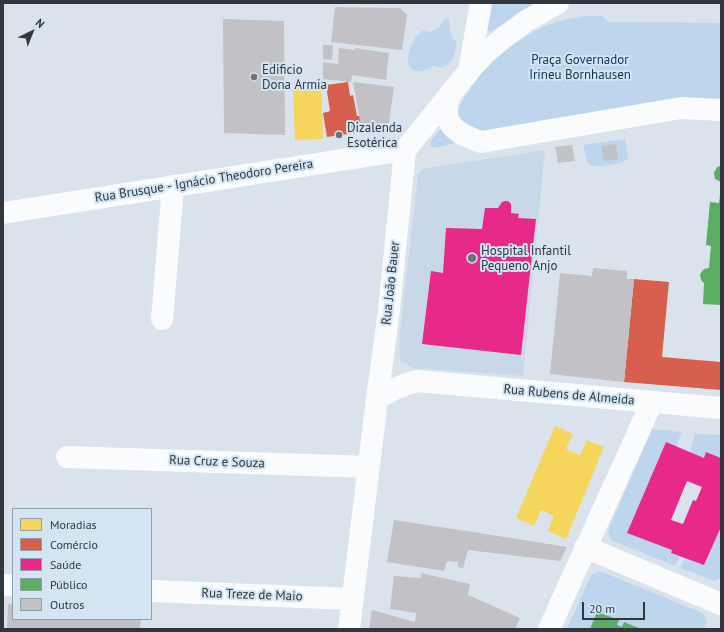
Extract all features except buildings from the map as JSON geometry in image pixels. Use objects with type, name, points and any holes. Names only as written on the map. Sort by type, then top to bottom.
[{"type":"street","points":[[468,71],[481,3]]},
{"type":"street","points":[[405,150],[468,71],[486,52],[526,21],[558,3]]},
{"type":"street","points":[[449,96],[447,113],[451,124],[464,136],[481,142],[681,108],[721,110]]},
{"type":"street","name":"Rua Brusque - Ignácio Theodoro Pereira","points":[[3,213],[405,150]]},
{"type":"street","name":"Rua João Bauer","points":[[350,629],[405,150]]},
{"type":"street","points":[[162,319],[173,186]]},
{"type":"street","name":"Rua Rubens de Almeida","points":[[383,352],[392,365],[404,375],[417,381],[721,408]]},
{"type":"street","name":"Rua Rubens de Almeida","points":[[377,399],[389,390],[417,381]]},
{"type":"street","points":[[549,629],[652,402]]},
{"type":"street","name":"Rua Cruz e Souza","points":[[67,457],[368,467]]},
{"type":"street","points":[[586,547],[721,604]]},
{"type":"street","name":"Rua Treze de Maio","points":[[152,591],[353,599]]},
{"type":"shaded area","name":"Hospital Infantil Pequeno Anjo","points":[[545,150],[523,376],[413,368],[400,360],[399,342],[418,174],[422,169]]},
{"type":"green space","points":[[492,4],[532,4],[531,7],[490,32],[487,30]]},
{"type":"green space","name":"Praça Governador Irineu Bornhausen","points":[[585,16],[602,16],[609,22],[721,23],[721,103],[486,134],[440,147],[432,147],[430,145],[436,134],[452,117],[477,79],[503,53],[523,38],[545,27],[559,21]]},
{"type":"green space","points":[[445,18],[449,19],[450,33],[453,37],[452,39],[456,41],[456,50],[452,59],[446,66],[437,67],[435,65],[423,71],[415,71],[410,67],[408,60],[412,43],[417,35],[424,30],[429,32],[437,29]]},
{"type":"green space","points":[[625,139],[628,156],[627,160],[624,162],[602,166],[589,164],[583,145]]},
{"type":"green space","points":[[652,429],[682,432],[676,446],[628,533],[672,550],[671,553],[680,557],[675,566],[611,540],[608,531]]},
{"type":"green space","points":[[695,434],[721,435],[721,458],[707,452],[704,458],[690,452]]},
{"type":"green space","points":[[721,527],[721,578],[715,581],[680,568],[685,558],[704,565]]},
{"type":"green space","points":[[600,571],[703,613],[707,622],[704,629],[567,629],[591,575]]},
{"type":"place","name":"Edificio Dona Armia","points":[[254,77]]},
{"type":"place","name":"Dizalenda Esotérica","points":[[339,135]]},
{"type":"place","name":"Hospital Infantil Pequeno Anjo","points":[[472,258]]}]
